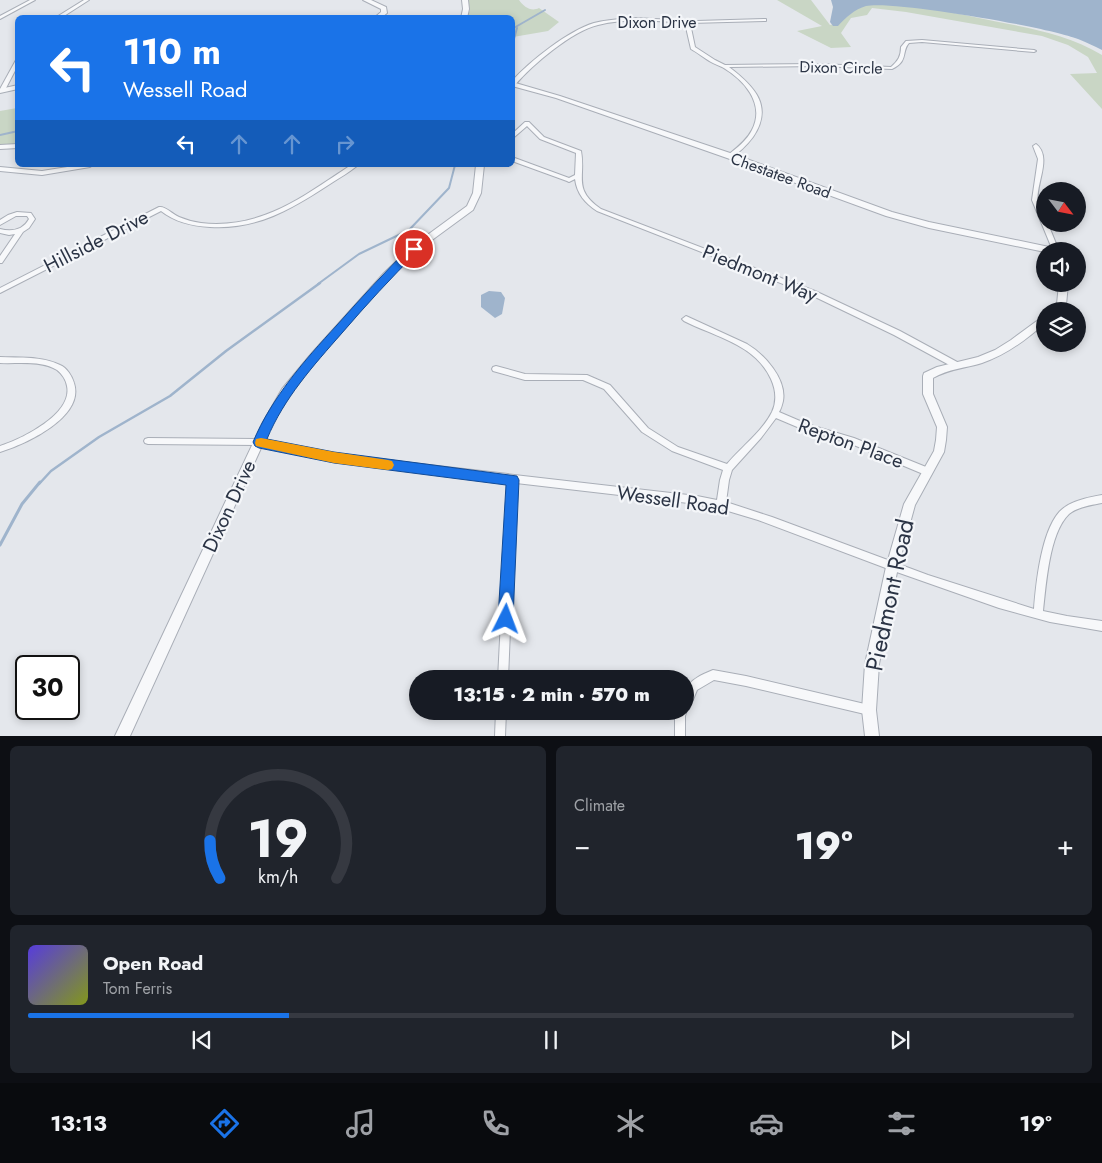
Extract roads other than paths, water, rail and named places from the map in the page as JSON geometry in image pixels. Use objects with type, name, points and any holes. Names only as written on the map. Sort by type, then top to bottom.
[{"type":"street","points":[[0,18],[33,0]]},
{"type":"street","points":[[62,15],[87,0]]},
{"type":"street","points":[[366,0],[384,8],[384,13],[382,15]]},
{"type":"street","points":[[465,0],[465,15]]},
{"type":"street","name":"Dixon Drive","points":[[515,82],[537,59],[589,26],[627,19],[687,22],[764,20]]},
{"type":"street","name":"Dixon Circle","points":[[687,22],[692,48],[713,62],[724,66],[818,65],[892,68],[897,65],[904,55],[904,47],[908,42],[922,41],[1034,51]]},
{"type":"street","points":[[1,91],[15,65]]},
{"type":"street","points":[[724,66],[744,82],[758,100],[760,109],[758,123],[753,136],[730,156]]},
{"type":"street","name":"Chestatee Road","points":[[515,85],[558,97],[730,156],[889,214],[929,226],[1036,247]]},
{"type":"street","points":[[1,91],[15,89]]},
{"type":"street","name":"Piedmont Way","points":[[515,134],[527,123],[542,138],[579,152],[578,176],[583,196],[588,203],[599,210],[813,293],[897,333],[956,364]]},
{"type":"street","points":[[0,146],[15,146]]},
{"type":"street","points":[[1036,146],[1041,159],[1035,200],[1051,242]]},
{"type":"street","points":[[515,160],[569,180],[578,176]]},
{"type":"street","points":[[0,169],[34,173],[76,167]]},
{"type":"street","name":"Hillside Drive","points":[[0,291],[161,208],[168,214],[194,224],[224,227],[237,226],[268,218],[352,167]]},
{"type":"street","name":"Dixon Drive","points":[[122,736],[268,422],[286,392],[324,346],[401,260],[470,208],[477,192],[480,167]]},
{"type":"street","points":[[0,223],[14,215],[29,214],[32,218],[32,222],[21,230],[0,261]]},
{"type":"street","points":[[0,231],[9,233],[21,230]]},
{"type":"street","points":[[686,319],[753,351],[766,363],[777,379],[782,393],[775,414],[766,428],[728,468],[721,504]]},
{"type":"street","points":[[956,364],[980,360],[1026,336],[1036,327]]},
{"type":"street","points":[[0,360],[50,364],[60,367],[72,385],[72,394],[68,404],[58,417],[45,428],[26,439],[0,449]]},
{"type":"street","name":"Piedmont Road","points":[[872,736],[869,710],[872,664],[892,567],[910,504],[939,452],[942,427],[928,394],[928,376],[937,370],[956,364]]},
{"type":"street","points":[[496,369],[525,377],[584,377],[607,387],[645,430],[675,449],[728,468]]},
{"type":"street","name":"Repton Place","points":[[775,414],[805,427],[851,440],[928,472]]},
{"type":"street","name":"Wessell Road","points":[[148,441],[259,442],[334,458],[721,504],[892,567],[1038,614],[1102,626]]},
{"type":"street","points":[[502,670],[512,480]]},
{"type":"street","points":[[1038,614],[1043,569],[1053,532],[1066,511],[1094,500],[1102,499]]},
{"type":"street","points":[[694,686],[713,676],[746,681],[869,710]]},
{"type":"street","points":[[500,736],[501,720]]},
{"type":"street","points":[[680,720],[680,736]]},
{"type":"water","points":[[831,0],[1102,0],[1102,50],[1078,39],[1035,28],[906,7],[866,6],[850,14],[838,26],[833,26],[830,22],[833,7]]},
{"type":"water","points":[[489,291],[501,292],[505,298],[502,314],[495,318],[481,307],[481,295]]},
{"type":"waterway","points":[[515,27],[545,10]]},
{"type":"waterway","points":[[515,35],[517,28]]},
{"type":"waterway","points":[[0,135],[15,132]]},
{"type":"waterway","points":[[318,284],[359,254],[409,230],[449,188],[454,167]]},
{"type":"waterway","points":[[39,484],[51,471],[99,437],[170,396],[226,351],[320,283]]},
{"type":"waterway","points":[[0,545],[22,504],[40,482]]}]
